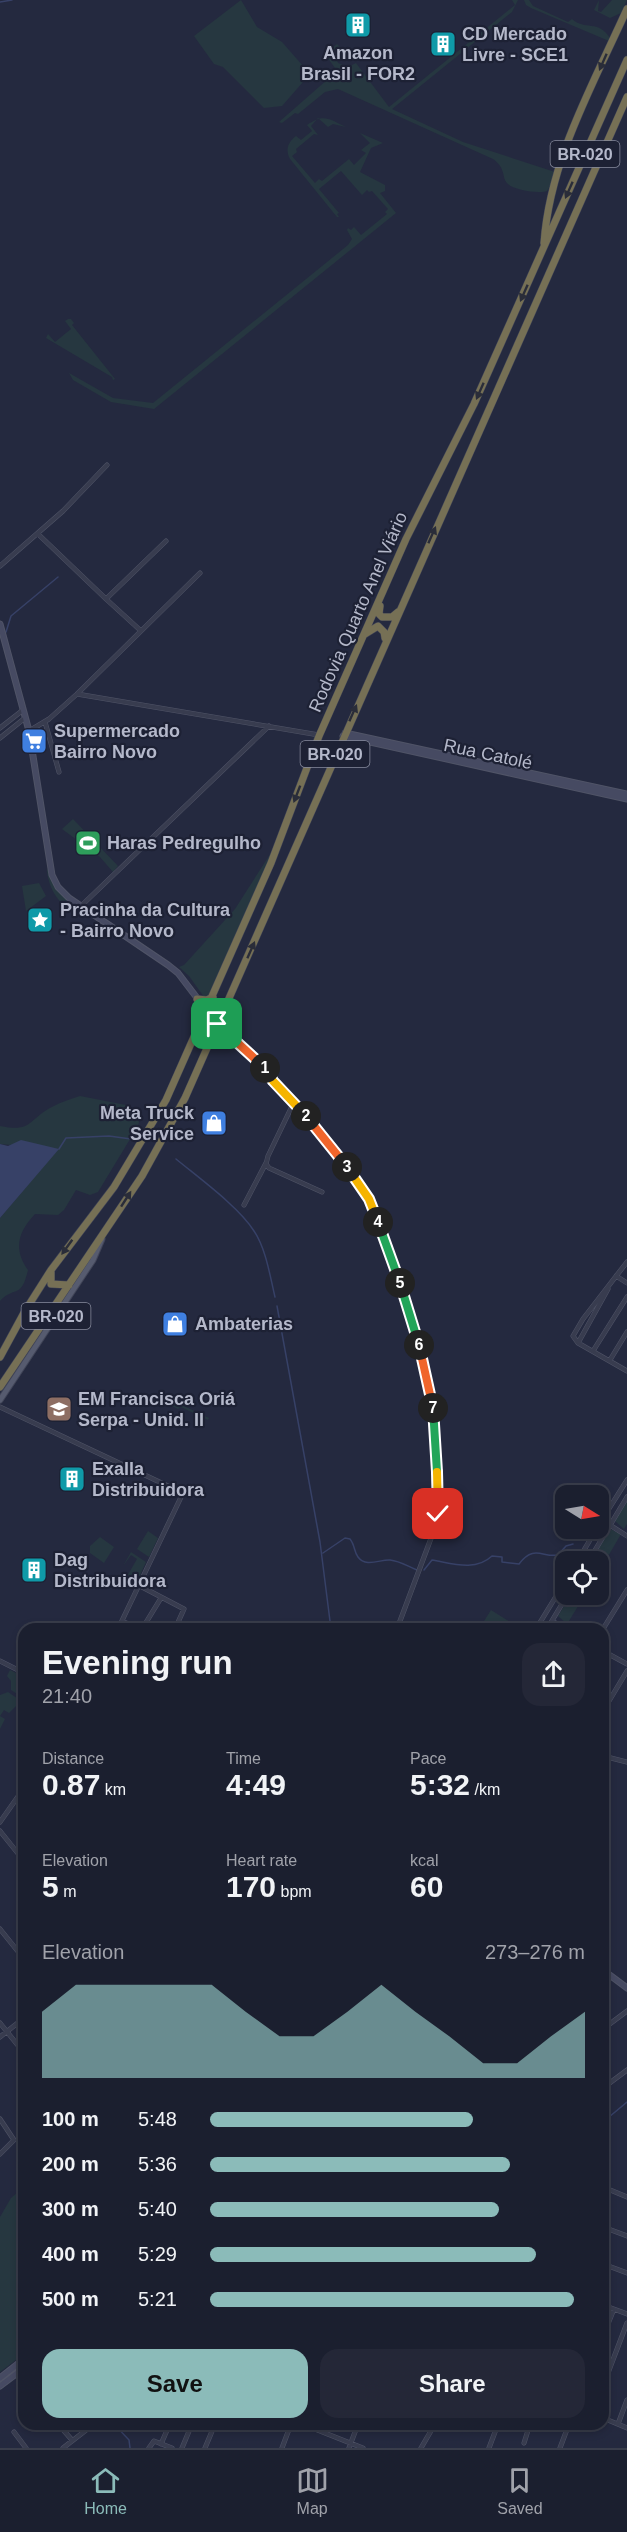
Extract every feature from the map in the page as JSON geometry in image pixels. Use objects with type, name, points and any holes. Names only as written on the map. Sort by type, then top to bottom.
[{"type":"highway","points":[[544,249],[546,219],[561,156],[627,9]]},
{"type":"highway","name":"Rodovia Quarto Anel Viário","points":[[0,1357],[51,1270],[130,1162],[162,1109],[271,863],[320,736],[418,512],[474,404],[627,60]]},
{"type":"highway","name":"Rodovia Quarto Anel Viário","points":[[0,1387],[106,1230],[161,1143],[199,1065],[627,98]]},
{"type":"highway","points":[[504,338],[517,344]]},
{"type":"highway","points":[[386,586],[380,615],[390,618],[399,611]]},
{"type":"highway","points":[[363,637],[372,628],[378,626],[384,632],[385,641]]},
{"type":"highway","points":[[222,976],[237,983]]},
{"type":"highway","points":[[197,999],[207,1000],[213,997]]},
{"type":"highway","points":[[186,1057],[199,1065]]},
{"type":"highway","points":[[51,1270],[49,1278],[51,1284],[69,1285]]},
{"type":"main road","name":"BR-020","points":[[0,1400],[93,1260],[106,1230]]},
{"type":"street","points":[[0,566],[63,511],[107,465]]},
{"type":"street","points":[[38,534],[140,630]]},
{"type":"street","points":[[106,599],[166,541]]},
{"type":"street","points":[[29,731],[45,722],[77,694],[200,573]]},
{"type":"street","points":[[0,624],[29,731],[52,875],[58,887],[80,907],[168,965],[207,1011]]},
{"type":"street","points":[[77,694],[320,736]]},
{"type":"street","points":[[0,728],[24,710]]},
{"type":"street","points":[[0,738],[26,718]]},
{"type":"street","points":[[45,722],[59,772]]},
{"type":"street","points":[[80,907],[269,726]]},
{"type":"street","name":"Rua Catolé","points":[[344,734],[583,787],[627,799]]},
{"type":"street","name":"Rua Catolé","points":[[583,787],[627,794]]},
{"type":"street","points":[[217,1024],[265,1068],[273,1081],[294,1101],[344,1162],[369,1199],[412,1319],[431,1397],[439,1509],[433,1533],[399,1623]]},
{"type":"street","points":[[244,1205],[294,1101]]},
{"type":"street","points":[[266,1162],[269,1168],[321,1192]]},
{"type":"street","points":[[626,1369],[573,1338],[578,1326],[627,1262]]},
{"type":"street","points":[[616,1276],[627,1283]]},
{"type":"street","points":[[578,1343],[611,1283]]},
{"type":"street","points":[[593,1351],[627,1297]]},
{"type":"street","points":[[610,1360],[627,1332]]},
{"type":"street","points":[[0,1407],[183,1493],[122,1621],[127,1623]]},
{"type":"street","points":[[609,1509],[627,1480]]},
{"type":"street","points":[[595,1551],[627,1497]]},
{"type":"street","points":[[610,1525],[627,1536]]},
{"type":"street","points":[[140,1586],[182,1608],[183,1613],[178,1623]]},
{"type":"street","points":[[607,1623],[627,1590]]},
{"type":"street","points":[[145,1623],[160,1598]]},
{"type":"street","points":[[540,1623],[555,1598]]},
{"type":"street","points":[[556,1623],[552,1621],[561,1605]]},
{"type":"street","points":[[609,1654],[627,1664]]},
{"type":"street","points":[[0,1662],[18,1670]]},
{"type":"street","points":[[609,1701],[627,1671]]},
{"type":"street","points":[[609,1758],[627,1762]]},
{"type":"street","points":[[0,1822],[18,1796]]},
{"type":"street","points":[[0,1831],[18,1853]]},
{"type":"street","points":[[0,1929],[18,1952]]},
{"type":"street","points":[[609,1974],[627,1988]]},
{"type":"street","points":[[609,2025],[627,2012]]},
{"type":"street","points":[[0,2023],[18,2046]]},
{"type":"street","points":[[0,2037],[18,2023]]},
{"type":"street","points":[[609,2084],[627,2070]]},
{"type":"street","points":[[0,2119],[14,2140],[0,2154]]},
{"type":"street","points":[[609,2190],[627,2198]]},
{"type":"street","points":[[609,2229],[627,2236]]},
{"type":"street","points":[[609,2266],[627,2273]]},
{"type":"street","points":[[609,2307],[627,2314]]},
{"type":"street","points":[[609,2321],[614,2309]]},
{"type":"street","points":[[609,2370],[627,2324]]},
{"type":"street","points":[[0,2378],[18,2369]]},
{"type":"street","points":[[0,2386],[18,2370]]},
{"type":"street","points":[[618,2424],[627,2400]]},
{"type":"street","points":[[609,2420],[627,2428]]},
{"type":"street","points":[[63,2430],[72,2440]]},
{"type":"street","points":[[63,2448],[86,2430]]},
{"type":"street","points":[[161,2444],[167,2430]]},
{"type":"street","points":[[182,2448],[190,2430]]},
{"type":"street","points":[[205,2448],[212,2430]]},
{"type":"street","points":[[282,2448],[289,2430]]},
{"type":"street","points":[[315,2430],[350,2446],[363,2448]]},
{"type":"street","points":[[350,2446],[356,2430]]},
{"type":"street","points":[[421,2448],[432,2430]]},
{"type":"street","points":[[489,2448],[496,2430]]},
{"type":"street","points":[[524,2443],[528,2430]]},
{"type":"street","points":[[560,2448],[567,2430]]},
{"type":"street","points":[[14,2432],[26,2448]]},
{"type":"street","points":[[149,2448],[155,2441],[172,2448]]},
{"type":"shaded area","points":[[241,0],[257,27],[282,42],[310,74],[282,106],[264,108],[223,67],[214,64],[194,36]]},
{"type":"shaded area","points":[[512,0],[518,0],[512,12],[392,109],[463,142],[555,172],[547,191],[533,192],[511,186],[506,182],[500,166],[493,159],[338,89],[325,92],[298,114],[295,113],[282,123],[279,122],[328,79],[327,77],[335,68],[325,54],[337,44],[342,49],[336,58],[338,63],[348,67],[356,63],[389,107],[515,5]]},
{"type":"shaded area","points":[[524,0],[529,0],[533,6],[568,22],[572,19],[601,29],[610,38],[609,41],[531,8]]},
{"type":"shaded area","points":[[599,0],[598,11],[601,12],[612,0],[627,0],[621,13],[610,18],[594,10]]},
{"type":"shaded area","points":[[326,118],[346,127],[333,124],[328,127],[319,119]]},
{"type":"shaded area","points":[[316,120],[311,126],[318,135],[314,134],[296,149],[297,152],[292,156],[315,183],[319,179],[322,181],[349,159],[354,165],[366,153],[361,150],[370,143],[360,133],[383,143],[371,148],[360,172],[385,185],[385,191],[380,193],[396,213],[154,409],[111,402],[73,380],[69,373],[113,398],[153,403],[348,245],[352,239],[348,228],[351,230],[354,227],[361,235],[387,214],[385,212],[388,209],[372,191],[367,190],[362,195],[341,171],[319,189],[339,213],[337,217],[290,159],[288,146],[291,141],[296,136],[301,140],[312,131],[307,125]]},
{"type":"shaded area","points":[[71,319],[74,323],[72,325],[115,379],[113,380],[112,377],[46,338],[48,334],[55,342],[71,329],[65,321]]},
{"type":"shaded area","name":"Haras Pedregulho","points":[[73,819],[118,866],[113,872],[100,857],[62,829]]},
{"type":"shaded area","points":[[274,848],[209,996],[204,997],[189,976],[179,967],[184,965],[235,909]]},
{"type":"shaded area","points":[[47,868],[59,890],[78,907],[75,911],[63,905],[51,888]]},
{"type":"shaded area","points":[[39,883],[46,896],[26,911],[22,886]]},
{"type":"shaded area","points":[[80,1096],[126,1105],[141,1113],[138,1126],[98,1192],[90,1195],[76,1190],[64,1210],[58,1215],[35,1214],[29,1221],[21,1234],[19,1248],[28,1270],[23,1285],[0,1301],[0,1218],[58,1149],[0,1144],[0,1126],[19,1128],[25,1126],[52,1107]]},
{"type":"shaded area","points":[[167,1398],[209,1418],[208,1420],[162,1401]]},
{"type":"shaded area","points":[[627,1502],[627,1524],[624,1529],[615,1521]]},
{"type":"shaded area","points":[[610,1529],[621,1534],[609,1555],[609,1551],[597,1551],[604,1539],[609,1539]]},
{"type":"shaded area","points":[[148,1531],[158,1538],[149,1557],[137,1549]]},
{"type":"shaded area","points":[[100,1537],[114,1547],[104,1563],[90,1553],[90,1546]]},
{"type":"shaded area","points":[[131,1552],[146,1562],[136,1584],[126,1578],[137,1559],[131,1555],[123,1566]]},
{"type":"shaded area","points":[[565,1605],[579,1605],[568,1623],[558,1616]]},
{"type":"shaded area","points":[[491,1610],[512,1623],[483,1623]]},
{"type":"shaded area","points":[[10,1670],[18,1674],[18,1694],[11,1690],[11,1681],[7,1676]]},
{"type":"shaded area","points":[[8,1692],[18,1699],[18,1704],[9,1713],[4,1710],[0,1716],[0,1695]]},
{"type":"shaded area","points":[[0,1716],[5,1719],[0,1729]]},
{"type":"shaded area","points":[[18,2192],[18,2358],[0,2372],[0,2217],[11,2198]]},
{"type":"water","points":[[21,1140],[59,1149],[0,1218],[0,1144],[8,1146]]},
{"type":"waterway","points":[[0,2],[12,0]]},
{"type":"waterway","points":[[6,632],[11,616],[58,577]]},
{"type":"waterway","points":[[59,1149],[66,1138],[109,1136],[131,1139]]},
{"type":"waterway","points":[[176,1159],[229,1203],[254,1231],[265,1254],[275,1297]]},
{"type":"waterway","points":[[277,1306],[320,1542],[330,1623]]},
{"type":"waterway","points":[[323,1553],[345,1538],[350,1539],[358,1557],[365,1562],[394,1561],[417,1570]]},
{"type":"waterway","points":[[424,1570],[432,1560],[471,1565],[478,1564],[492,1556],[502,1557],[502,1562],[519,1564],[524,1558],[534,1553],[558,1555],[566,1546],[573,1544]]},
{"type":"waterway","points":[[609,2117],[627,2102]]},
{"type":"waterway","points":[[120,2430],[129,2440],[130,2448]]},
{"type":"place","name":"Amazon Brasil - FOR2","points":[[358,25]]},
{"type":"place","name":"CD Mercado Livre - SCE1","points":[[443,44]]},
{"type":"place","name":"Supermercado Bairro Novo","points":[[34,741]]},
{"type":"place","name":"Haras Pedregulho","points":[[88,843]]},
{"type":"place","name":"Pracinha da Cultura - Bairro Novo","points":[[40,920]]},
{"type":"place","name":"Meta Truck Service","points":[[214,1123]]},
{"type":"place","name":"Ambaterias","points":[[175,1324]]},
{"type":"place","name":"EM Francisca Oriá Serpa - Unid. II","points":[[59,1409]]},
{"type":"place","name":"Exalla Distribuidora","points":[[72,1479]]},
{"type":"place","name":"Dag Distribuidora","points":[[34,1570]]},
{"type":"route","points":[[217,1024],[265,1068],[273,1081],[294,1101],[344,1162],[374,1210],[399,1278],[426,1374],[434,1413],[438,1514]]}]
